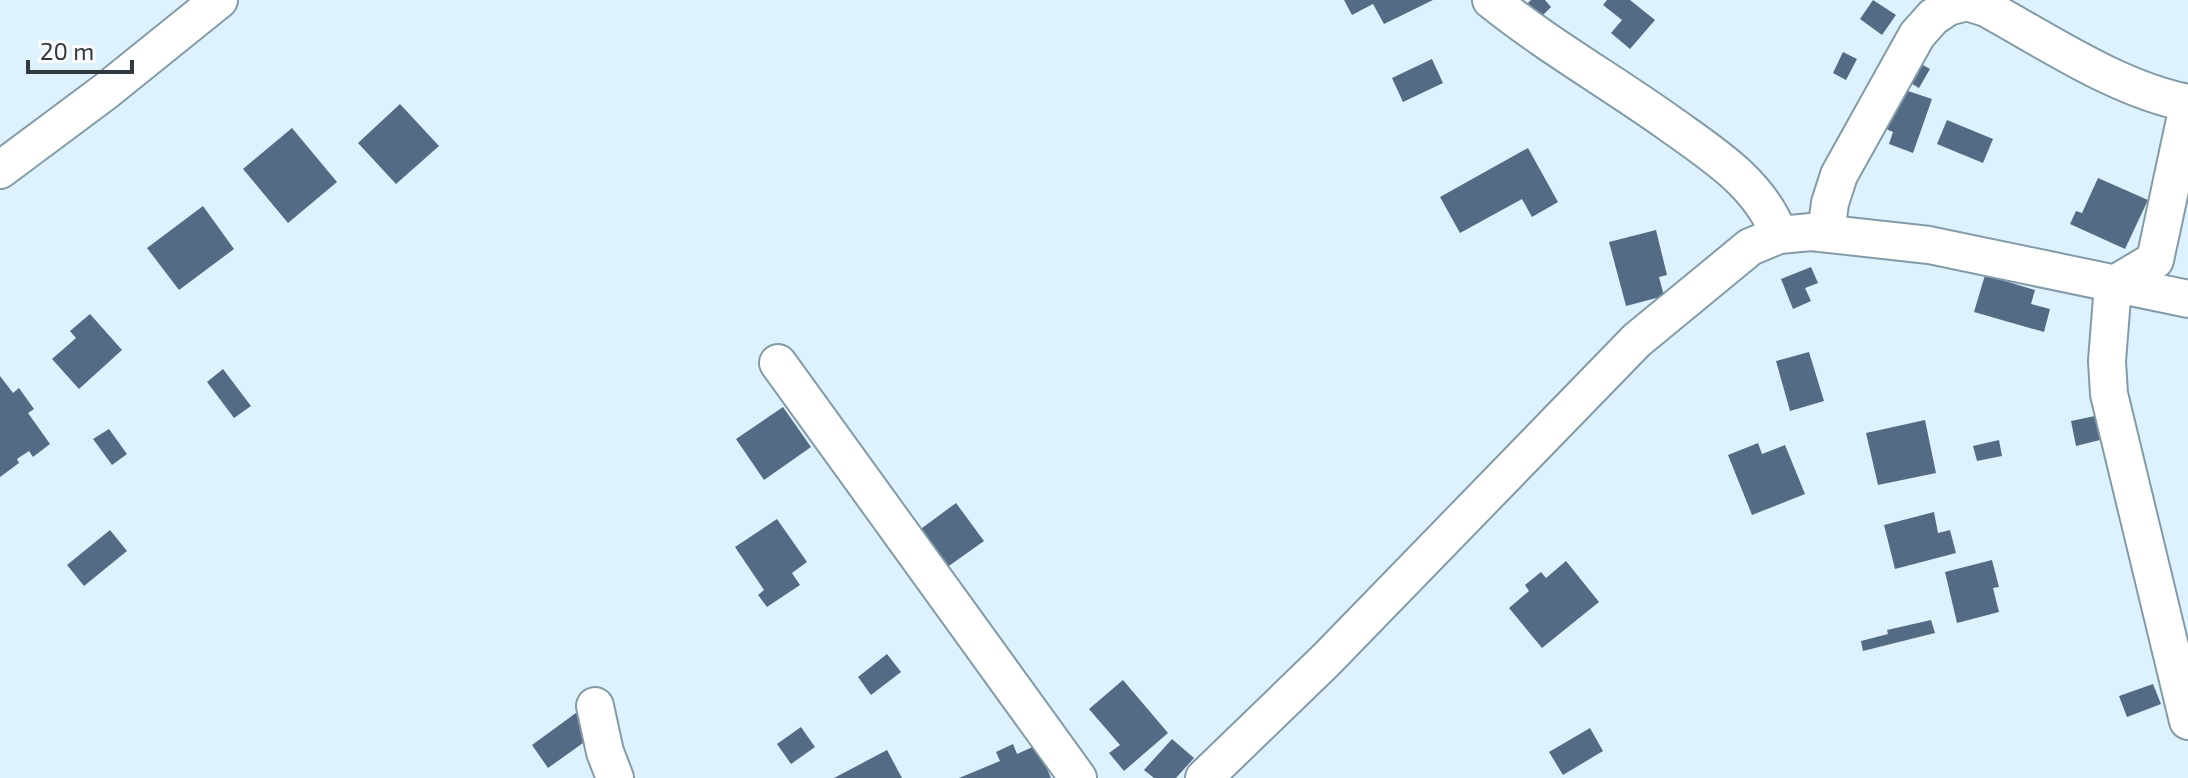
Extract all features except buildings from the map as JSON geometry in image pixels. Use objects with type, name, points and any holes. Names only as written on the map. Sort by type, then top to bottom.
[{"type":"street","points":[[0,170],[106,91],[219,0]]},
{"type":"street","points":[[1491,0],[1718,158],[1755,192],[1772,217],[1779,235]]},
{"type":"street","points":[[1826,233],[1830,203],[1851,149],[1917,35],[1933,17],[1948,7],[1967,2],[1986,8],[2132,87],[2188,105],[2155,260],[2113,285]]},
{"type":"street","points":[[1204,778],[1326,660],[1637,340],[1750,247],[1779,235],[1796,232],[1929,245],[2188,299]]},
{"type":"street","points":[[2113,285],[2107,361],[2109,394],[2188,721]]},
{"type":"street","points":[[778,363],[1078,778]]},
{"type":"street","points":[[595,706],[605,752],[615,778]]}]
